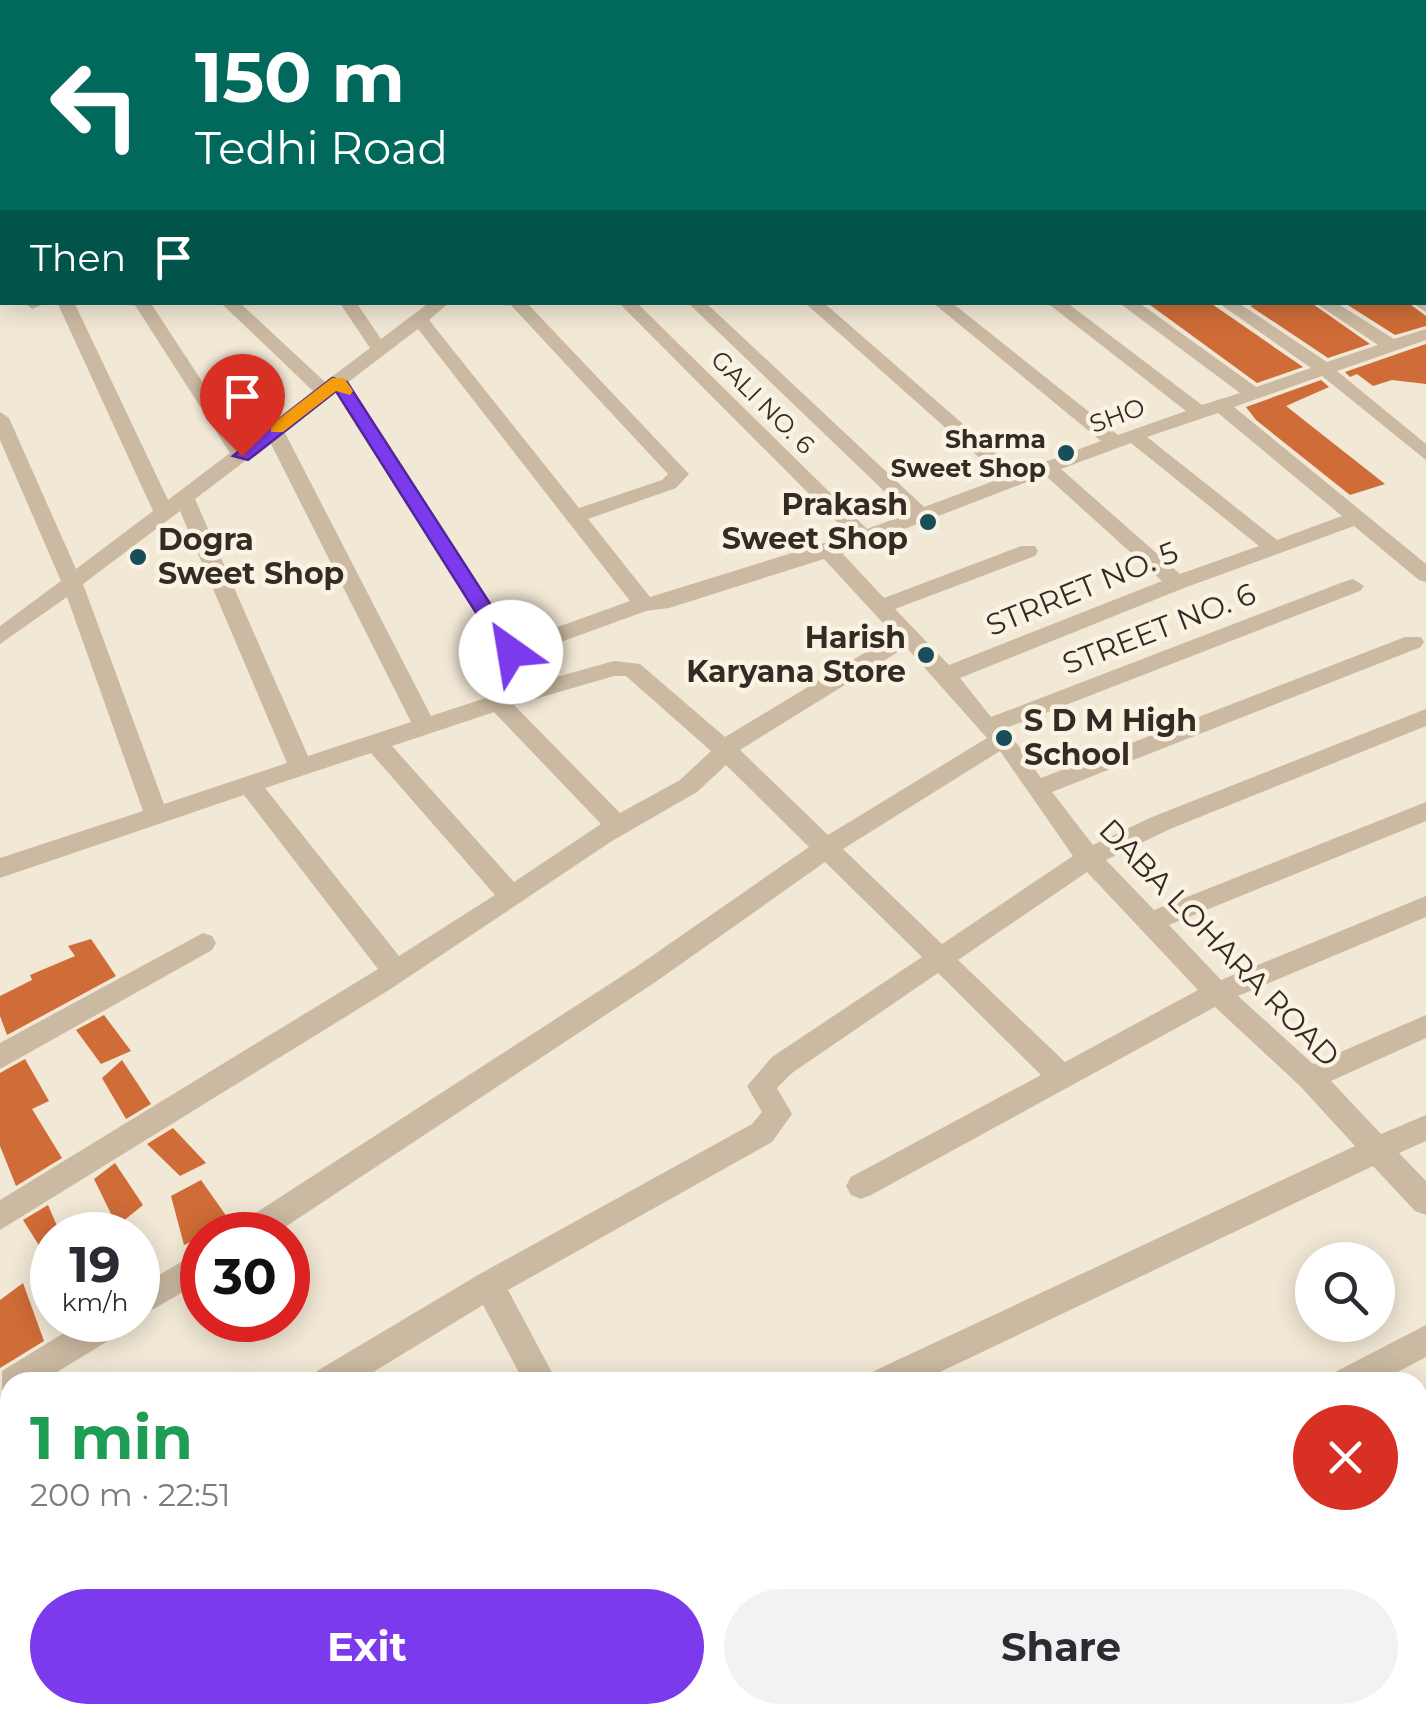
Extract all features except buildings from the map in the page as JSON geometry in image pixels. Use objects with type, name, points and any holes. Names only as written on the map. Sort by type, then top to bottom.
[{"type":"street","points":[[65,305],[165,514]]},
{"type":"street","points":[[142,305],[242,456]]},
{"type":"street","points":[[2,861],[536,690],[332,387],[232,305]]},
{"type":"street","points":[[349,305],[381,352]]},
{"type":"street","points":[[0,637],[438,305]]},
{"type":"street","points":[[519,305],[679,474],[669,484],[574,517]]},
{"type":"street","name":"GALI NO. 6","points":[[629,305],[865,538]]},
{"type":"street","points":[[697,305],[922,516]]},
{"type":"street","points":[[815,305],[1015,479]]},
{"type":"street","points":[[944,305],[1273,548]]},
{"type":"street","points":[[1058,305],[1199,412]]},
{"type":"street","points":[[1130,305],[1252,393]]},
{"type":"street","points":[[1230,305],[1322,368],[1426,454]]},
{"type":"street","points":[[1327,305],[1392,346]]},
{"type":"street","points":[[420,320],[644,604]]},
{"type":"street","name":"SHO","points":[[828,551],[1199,412],[1424,337]]},
{"type":"street","points":[[1220,406],[1426,575]]},
{"type":"street","points":[[0,418],[73,585],[156,814]]},
{"type":"street","points":[[274,431],[425,726]]},
{"type":"street","points":[[1047,467],[1177,583]]},
{"type":"street","points":[[185,499],[300,765]]},
{"type":"street","name":"STRRET NO. 5","points":[[945,675],[1177,583],[1356,518]]},
{"type":"street","points":[[511,652],[644,604],[662,603],[828,551]]},
{"type":"street","name":"DABA LOHARA ROAD","points":[[828,551],[995,733],[1089,858],[1217,992],[1310,1078],[1426,1202]]},
{"type":"street","points":[[880,607],[1028,551]]},
{"type":"street","name":"STREET NO. 6","points":[[283,1212],[598,1006],[995,733],[1353,586]]},
{"type":"street","points":[[0,1216],[512,897],[617,825],[710,772],[724,749],[908,636]]},
{"type":"street","points":[[1036,789],[1412,642]]},
{"type":"street","points":[[530,692],[614,668],[632,669],[724,749],[1062,1077]]},
{"type":"street","points":[[498,702],[617,825]]},
{"type":"street","points":[[345,1372],[489,1285],[762,1133],[778,1114],[761,1086],[765,1080],[1089,858],[1161,823],[1426,717]]},
{"type":"street","points":[[375,742],[512,897]]},
{"type":"street","points":[[248,783],[394,970]]},
{"type":"street","points":[[1150,922],[1426,812]]},
{"type":"street","points":[[861,1186],[1217,992],[1426,906]]},
{"type":"street","points":[[0,1057],[203,943]]},
{"type":"street","points":[[1310,1078],[1426,1026]]},
{"type":"street","points":[[906,1372],[1426,1127]]},
{"type":"street","points":[[489,1285],[536,1372]]},
{"type":"street","points":[[1367,1372],[1426,1340]]},
{"type":"street","points":[[31,1372],[78,1342]]},
{"type":"slow traffic","points":[[277,429],[338,382],[344,391]]},
{"type":"place","name":"Sharma Sweet Shop","points":[[1066,453]]},
{"type":"place","name":"Prakash Sweet Shop","points":[[928,522]]},
{"type":"place","name":"Dogra Sweet Shop","points":[[138,557]]},
{"type":"place","name":"Harish Karyana Store","points":[[926,655]]},
{"type":"place","name":"S D M High School","points":[[1004,738]]},
{"type":"route","points":[[242,456],[338,382],[511,652]]}]
